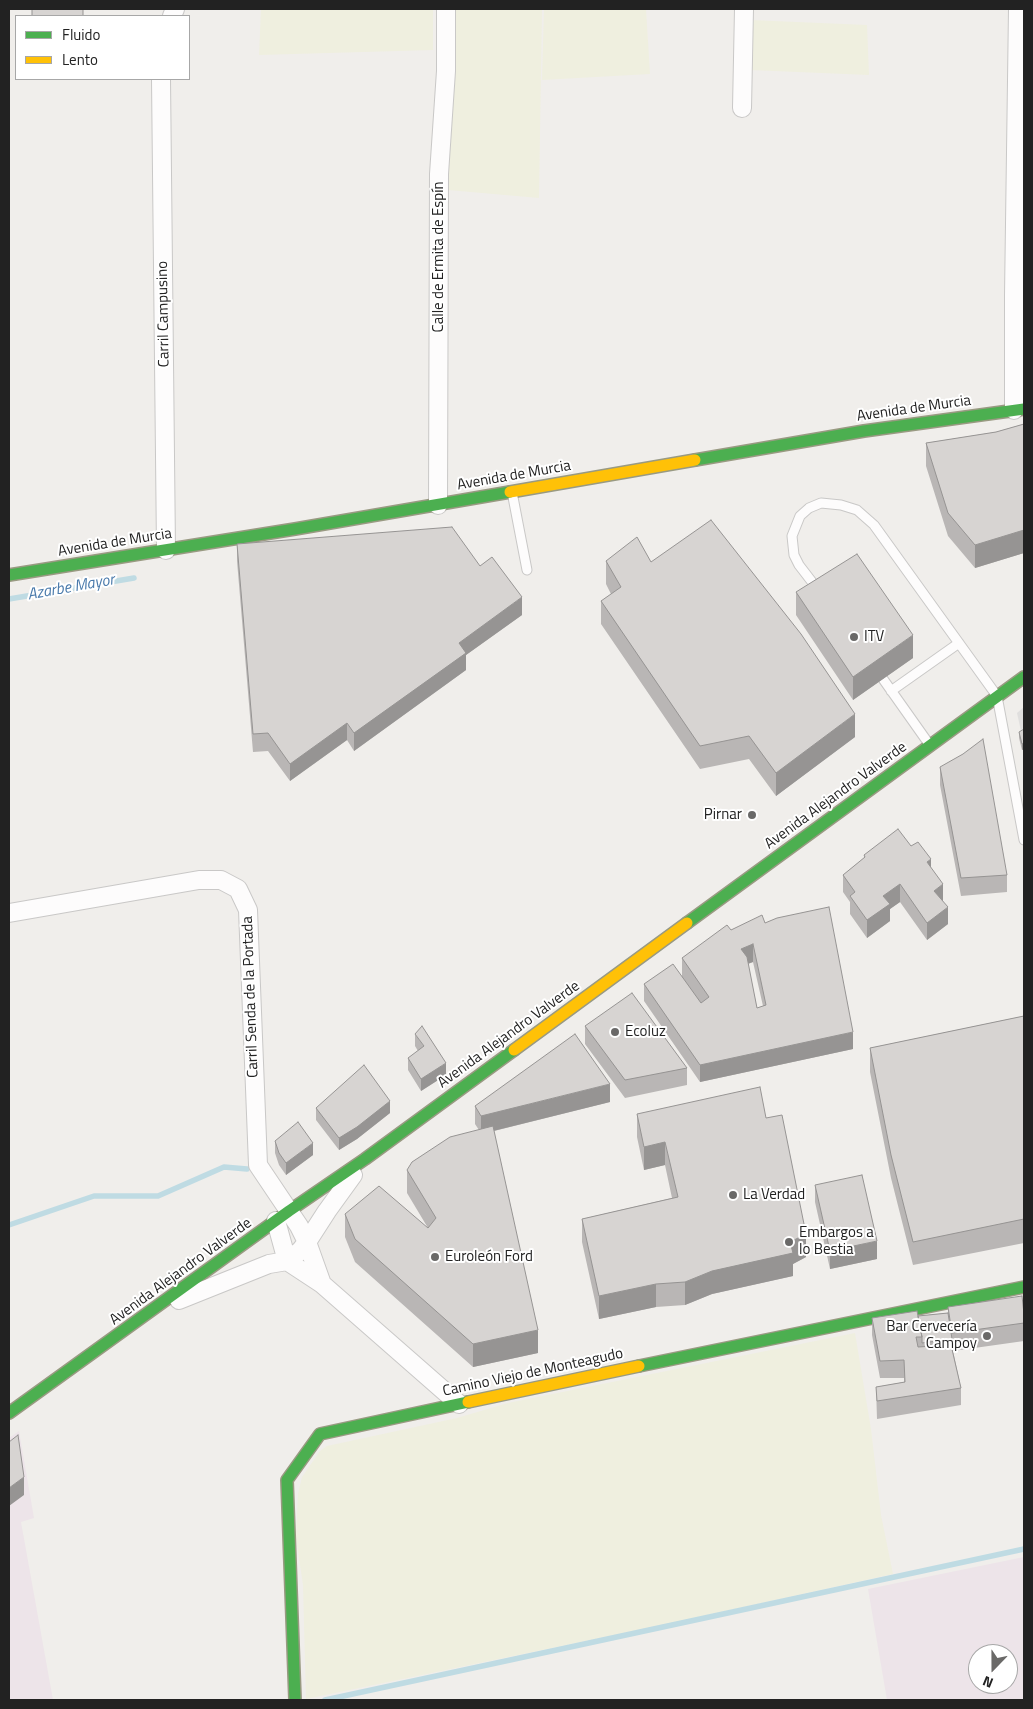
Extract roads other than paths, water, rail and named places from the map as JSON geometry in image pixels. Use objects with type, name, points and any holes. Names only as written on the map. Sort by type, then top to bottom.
[{"type":"street","name":"Calle de Ermita de Espín","points":[[438,505],[439,174],[446,71],[446,9]]},
{"type":"street","points":[[742,108],[744,9]]},
{"type":"street","points":[[1018,9],[1014,295],[1019,410]]},
{"type":"street","name":"Carril Campusino","points":[[161,80],[166,550]]},
{"type":"street","name":"Avenida de Murcia","points":[[9,575],[438,505],[864,431],[1019,410]]},
{"type":"street","name":"Avenida Alejandro Valverde","points":[[9,1413],[365,1159],[1024,677]]},
{"type":"street","name":"Carril Senda de la Portada","points":[[9,912],[199,880],[221,880],[238,889],[248,910],[258,1166],[283,1216],[307,1242],[322,1284]]},
{"type":"street","points":[[153,1311],[269,1264],[287,1261],[300,1251],[307,1242],[365,1159]]},
{"type":"street","points":[[283,1216],[287,1261]]},
{"type":"street","points":[[287,1261],[322,1284],[459,1404]]},
{"type":"street","name":"Camino Viejo de Monteagudo","points":[[295,1700],[288,1480],[320,1434],[530,1388],[1024,1287]]},
{"type":"lane","points":[[512,492],[528,570]]},
{"type":"lane","points":[[824,598],[799,565],[794,555],[792,536],[800,516],[809,508],[821,504],[841,505],[856,510],[874,525],[997,696],[1024,840]]},
{"type":"lane","points":[[891,691],[959,643]]},
{"type":"lane","points":[[884,679],[930,746]]},
{"type":"waterway","name":"Azarbe Mayor","points":[[9,599],[134,578]]},
{"type":"waterway","points":[[9,1225],[94,1196],[158,1196],[224,1167],[247,1169]]},
{"type":"waterway","points":[[325,1700],[1024,1549]]},
{"type":"place","name":"ITV","points":[[854,637]]},
{"type":"place","name":"Pirnar","points":[[752,815]]},
{"type":"place","name":"Ecoluz","points":[[615,1032]]},
{"type":"place","name":"La Verdad","points":[[733,1195]]},
{"type":"place","name":"Embargos a lo Bestia","points":[[789,1242]]},
{"type":"place","name":"Euroleón Ford","points":[[435,1257]]},
{"type":"place","name":"Bar Cervecería Campoy","points":[[987,1336]]}]
